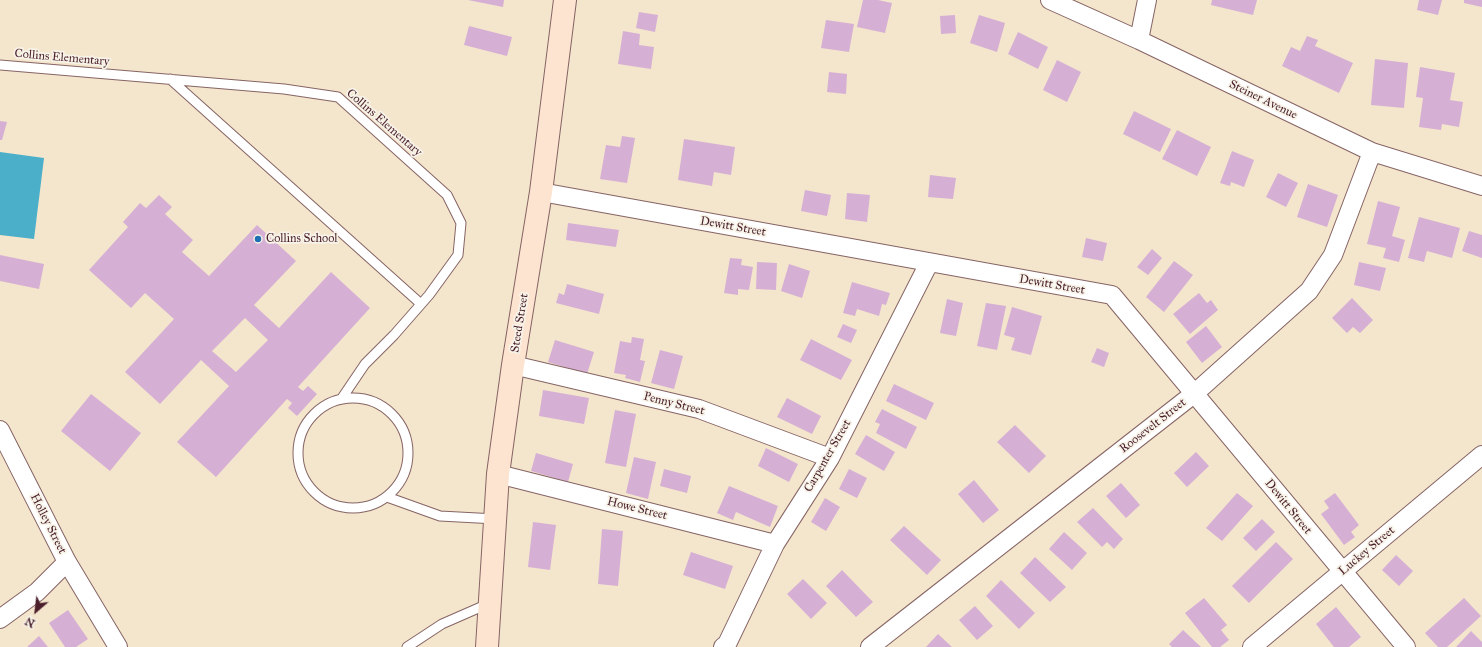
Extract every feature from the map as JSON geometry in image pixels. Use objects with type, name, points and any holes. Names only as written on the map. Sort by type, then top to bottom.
[{"type":"street","name":"Steed Street","points":[[487,647],[498,474],[513,365],[541,192],[565,0]]},
{"type":"street","name":"Steiner Avenue","points":[[1050,0],[1139,40],[1372,152],[1482,186]]},
{"type":"street","points":[[1139,40],[1147,0]]},
{"type":"street","name":"Roosevelt Street","points":[[870,647],[1195,393],[1309,291],[1333,255],[1372,152]]},
{"type":"street","name":"Dewitt Street","points":[[541,192],[1112,295],[1406,647]]},
{"type":"street","name":"Carpenter Street","points":[[727,646],[775,544],[830,458],[929,263]]},
{"type":"street","name":"Penny Street","points":[[513,365],[699,409],[830,458]]},
{"type":"street","name":"Holley Street","points":[[0,430],[67,562],[37,592],[0,618]]},
{"type":"street","name":"Luckey Street","points":[[1252,647],[1482,455]]},
{"type":"street","name":"Howe Street","points":[[498,474],[775,544]]},
{"type":"street","points":[[67,562],[118,647]]},
{"type":"lane","name":"Collins Elementary","points":[[0,65],[284,89],[338,97],[447,195],[461,222],[458,255],[421,304],[394,335],[365,364],[342,398],[305,423],[296,451],[299,470],[312,492],[329,504],[364,508],[387,497],[403,477],[408,447],[397,420],[374,401],[342,398]]},
{"type":"lane","points":[[170,79],[421,304]]},
{"type":"lane","points":[[387,497],[440,516],[496,519]]},
{"type":"lane","points":[[407,647],[442,624],[490,603]]},
{"type":"water","points":[[0,152],[44,158],[34,239],[0,235]]},
{"type":"building","points":[[468,0],[504,0],[503,7]]},
{"type":"building","points":[[863,0],[878,0],[892,3],[885,33],[857,27]]},
{"type":"building","points":[[1212,0],[1257,0],[1253,15],[1211,5]]},
{"type":"building","points":[[1419,0],[1442,0],[1438,15],[1417,10]]},
{"type":"building","points":[[1464,0],[1482,0],[1482,7],[1464,3]]},
{"type":"building","points":[[639,12],[658,15],[655,32],[636,28]]},
{"type":"building","points":[[955,15],[956,33],[941,34],[940,16]]},
{"type":"building","points":[[979,15],[1005,23],[997,52],[970,43]]},
{"type":"building","points":[[826,20],[854,24],[849,52],[821,48]]},
{"type":"building","points":[[469,26],[512,37],[507,56],[464,45]]},
{"type":"building","points":[[623,31],[640,34],[639,45],[654,47],[651,69],[618,64]]},
{"type":"building","points":[[1018,32],[1048,47],[1038,69],[1008,54]]},
{"type":"building","points":[[1307,36],[1318,40],[1315,46],[1353,63],[1339,93],[1282,66],[1291,47],[1300,51]]},
{"type":"building","points":[[1375,59],[1408,63],[1404,108],[1371,105]]},
{"type":"building","points":[[1057,60],[1081,72],[1067,102],[1043,90]]},
{"type":"building","points":[[1420,67],[1455,73],[1450,100],[1463,102],[1459,127],[1442,124],[1441,130],[1419,127],[1423,98],[1416,97]]},
{"type":"building","points":[[829,72],[847,74],[846,94],[827,92]]},
{"type":"building","points":[[1134,111],[1171,129],[1160,152],[1123,134]]},
{"type":"building","points":[[0,121],[7,122],[2,140],[0,140]]},
{"type":"building","points":[[1177,130],[1211,147],[1197,176],[1162,159]]},
{"type":"building","points":[[622,136],[635,138],[627,183],[600,179],[606,145],[620,147]]},
{"type":"building","points":[[684,139],[735,147],[731,175],[714,172],[712,186],[678,180]]},
{"type":"building","points":[[1232,151],[1254,160],[1244,187],[1231,182],[1230,186],[1220,183]]},
{"type":"building","points":[[1278,173],[1298,183],[1286,207],[1266,197]]},
{"type":"building","points":[[930,175],[956,178],[953,199],[928,197]]},
{"type":"building","points":[[1308,184],[1338,195],[1327,227],[1297,217]]},
{"type":"building","points":[[805,190],[831,195],[827,216],[801,211]]},
{"type":"building","points":[[847,193],[870,195],[867,222],[845,219]]},
{"type":"building","points":[[159,195],[172,207],[165,214],[193,240],[182,252],[209,276],[257,225],[296,261],[254,305],[279,328],[331,272],[370,308],[298,387],[303,391],[308,386],[317,394],[297,416],[288,408],[292,403],[287,399],[216,477],[177,442],[229,386],[201,360],[160,404],[125,372],[174,319],[145,293],[131,308],[89,270],[128,227],[123,222],[140,203],[146,208]],"holes":[[[245,318],[268,340],[236,372],[212,351]]]},
{"type":"building","points":[[1378,201],[1400,207],[1392,236],[1405,240],[1399,262],[1383,258],[1386,248],[1367,244]]},
{"type":"building","points":[[1419,217],[1460,228],[1452,258],[1427,251],[1424,262],[1408,258]]},
{"type":"building","points":[[568,223],[619,230],[616,247],[566,240]]},
{"type":"building","points":[[1469,231],[1482,235],[1482,258],[1462,251]]},
{"type":"building","points":[[1086,238],[1107,243],[1103,261],[1082,257]]},
{"type":"building","points":[[1152,249],[1162,258],[1148,275],[1137,267]]},
{"type":"building","points":[[0,255],[44,264],[39,289],[0,281]]},
{"type":"building","points":[[730,258],[742,259],[741,265],[753,267],[749,290],[738,289],[738,295],[724,293]]},
{"type":"building","points":[[1174,261],[1193,275],[1164,312],[1146,297]]},
{"type":"building","points":[[757,262],[777,263],[776,290],[756,289]]},
{"type":"building","points":[[1359,262],[1386,268],[1380,291],[1354,285]]},
{"type":"building","points":[[789,264],[810,271],[802,298],[781,291]]},
{"type":"building","points":[[852,282],[890,293],[886,305],[882,304],[879,316],[857,309],[855,316],[843,313]]},
{"type":"building","points":[[567,284],[604,294],[599,314],[556,303],[559,293],[564,295]]},
{"type":"building","points":[[1199,293],[1207,303],[1211,300],[1218,310],[1190,334],[1173,314]]},
{"type":"building","points":[[1352,298],[1373,320],[1360,333],[1353,327],[1347,333],[1332,318]]},
{"type":"building","points":[[947,299],[963,303],[956,336],[940,333]]},
{"type":"building","points":[[986,303],[1006,306],[997,350],[977,346]]},
{"type":"building","points":[[1012,307],[1042,316],[1031,355],[1011,350],[1015,338],[1004,335]]},
{"type":"building","points":[[843,324],[857,330],[851,343],[837,337]]},
{"type":"building","points":[[1206,326],[1222,347],[1202,363],[1186,342]]},
{"type":"building","points":[[632,337],[644,339],[640,360],[645,361],[640,382],[625,378],[626,375],[614,373],[620,341],[631,343]]},
{"type":"building","points":[[811,339],[852,360],[841,380],[800,360]]},
{"type":"building","points":[[555,340],[594,352],[587,374],[548,362]]},
{"type":"building","points":[[1097,348],[1109,353],[1104,367],[1091,362]]},
{"type":"building","points":[[660,350],[683,356],[674,389],[651,383]]},
{"type":"building","points":[[894,384],[934,403],[926,420],[886,401]]},
{"type":"building","points":[[543,390],[589,398],[584,424],[539,416]]},
{"type":"building","points":[[91,394],[141,433],[110,471],[61,431]]},
{"type":"building","points":[[787,398],[821,416],[812,434],[777,417]]},
{"type":"building","points":[[882,409],[917,427],[906,449],[876,433],[880,424],[875,422]]},
{"type":"building","points":[[615,410],[636,414],[626,467],[605,463]]},
{"type":"building","points":[[1015,425],[1046,456],[1029,473],[997,442]]},
{"type":"building","points":[[866,435],[895,452],[884,471],[855,454]]},
{"type":"building","points":[[766,448],[798,464],[789,482],[758,466]]},
{"type":"building","points":[[1196,452],[1209,466],[1187,487],[1174,473]]},
{"type":"building","points":[[536,453],[573,464],[568,482],[531,471]]},
{"type":"building","points":[[634,457],[656,462],[648,499],[626,493]]},
{"type":"building","points":[[664,469],[691,476],[687,493],[660,486]]},
{"type":"building","points":[[849,469],[867,478],[857,498],[839,489]]},
{"type":"building","points":[[974,480],[999,510],[983,523],[958,494]]},
{"type":"building","points":[[1121,483],[1140,505],[1126,518],[1106,496]]},
{"type":"building","points":[[729,486],[778,506],[770,527],[736,512],[733,520],[717,513]]},
{"type":"building","points":[[1237,493],[1253,506],[1222,541],[1206,528]]},
{"type":"building","points":[[1335,493],[1359,525],[1351,532],[1355,537],[1344,545],[1321,514],[1329,508],[1324,501]]},
{"type":"building","points":[[825,498],[840,507],[826,531],[811,522]]},
{"type":"building","points":[[1093,508],[1123,539],[1114,549],[1107,542],[1102,547],[1077,522]]},
{"type":"building","points":[[1262,519],[1275,532],[1256,551],[1243,538]]},
{"type":"building","points":[[533,522],[556,525],[550,570],[528,567]]},
{"type":"building","points":[[904,526],[941,560],[927,575],[890,540]]},
{"type":"building","points":[[602,529],[623,531],[618,586],[598,584]]},
{"type":"building","points":[[1064,532],[1087,553],[1072,570],[1049,549]]},
{"type":"building","points":[[1276,542],[1293,559],[1249,603],[1232,586]]},
{"type":"building","points":[[691,552],[733,566],[725,589],[683,575]]},
{"type":"building","points":[[1396,555],[1413,571],[1399,586],[1382,570]]},
{"type":"building","points":[[1035,557],[1066,587],[1050,602],[1020,573]]},
{"type":"building","points":[[842,570],[873,602],[856,617],[826,586]]},
{"type":"building","points":[[803,579],[827,603],[811,619],[787,594]]},
{"type":"building","points":[[1001,580],[1035,613],[1019,629],[986,596]]},
{"type":"building","points":[[1204,598],[1227,625],[1221,630],[1229,640],[1220,647],[1212,647],[1185,613]]},
{"type":"building","points":[[1464,598],[1481,616],[1447,647],[1438,647],[1425,633]]},
{"type":"building","points":[[975,606],[993,626],[977,640],[959,620]]},
{"type":"building","points":[[1336,607],[1361,637],[1349,647],[1334,647],[1316,624]]},
{"type":"building","points":[[68,610],[88,639],[76,647],[65,647],[49,623]]},
{"type":"building","points":[[1183,630],[1201,647],[1172,647],[1169,644]]},
{"type":"building","points":[[1471,631],[1482,642],[1482,647],[1456,647]]},
{"type":"building","points":[[938,634],[952,647],[926,647]]},
{"type":"building","points":[[39,636],[48,647],[27,647]]},
{"type":"place","name":"Collins School","points":[[258,239]]}]
